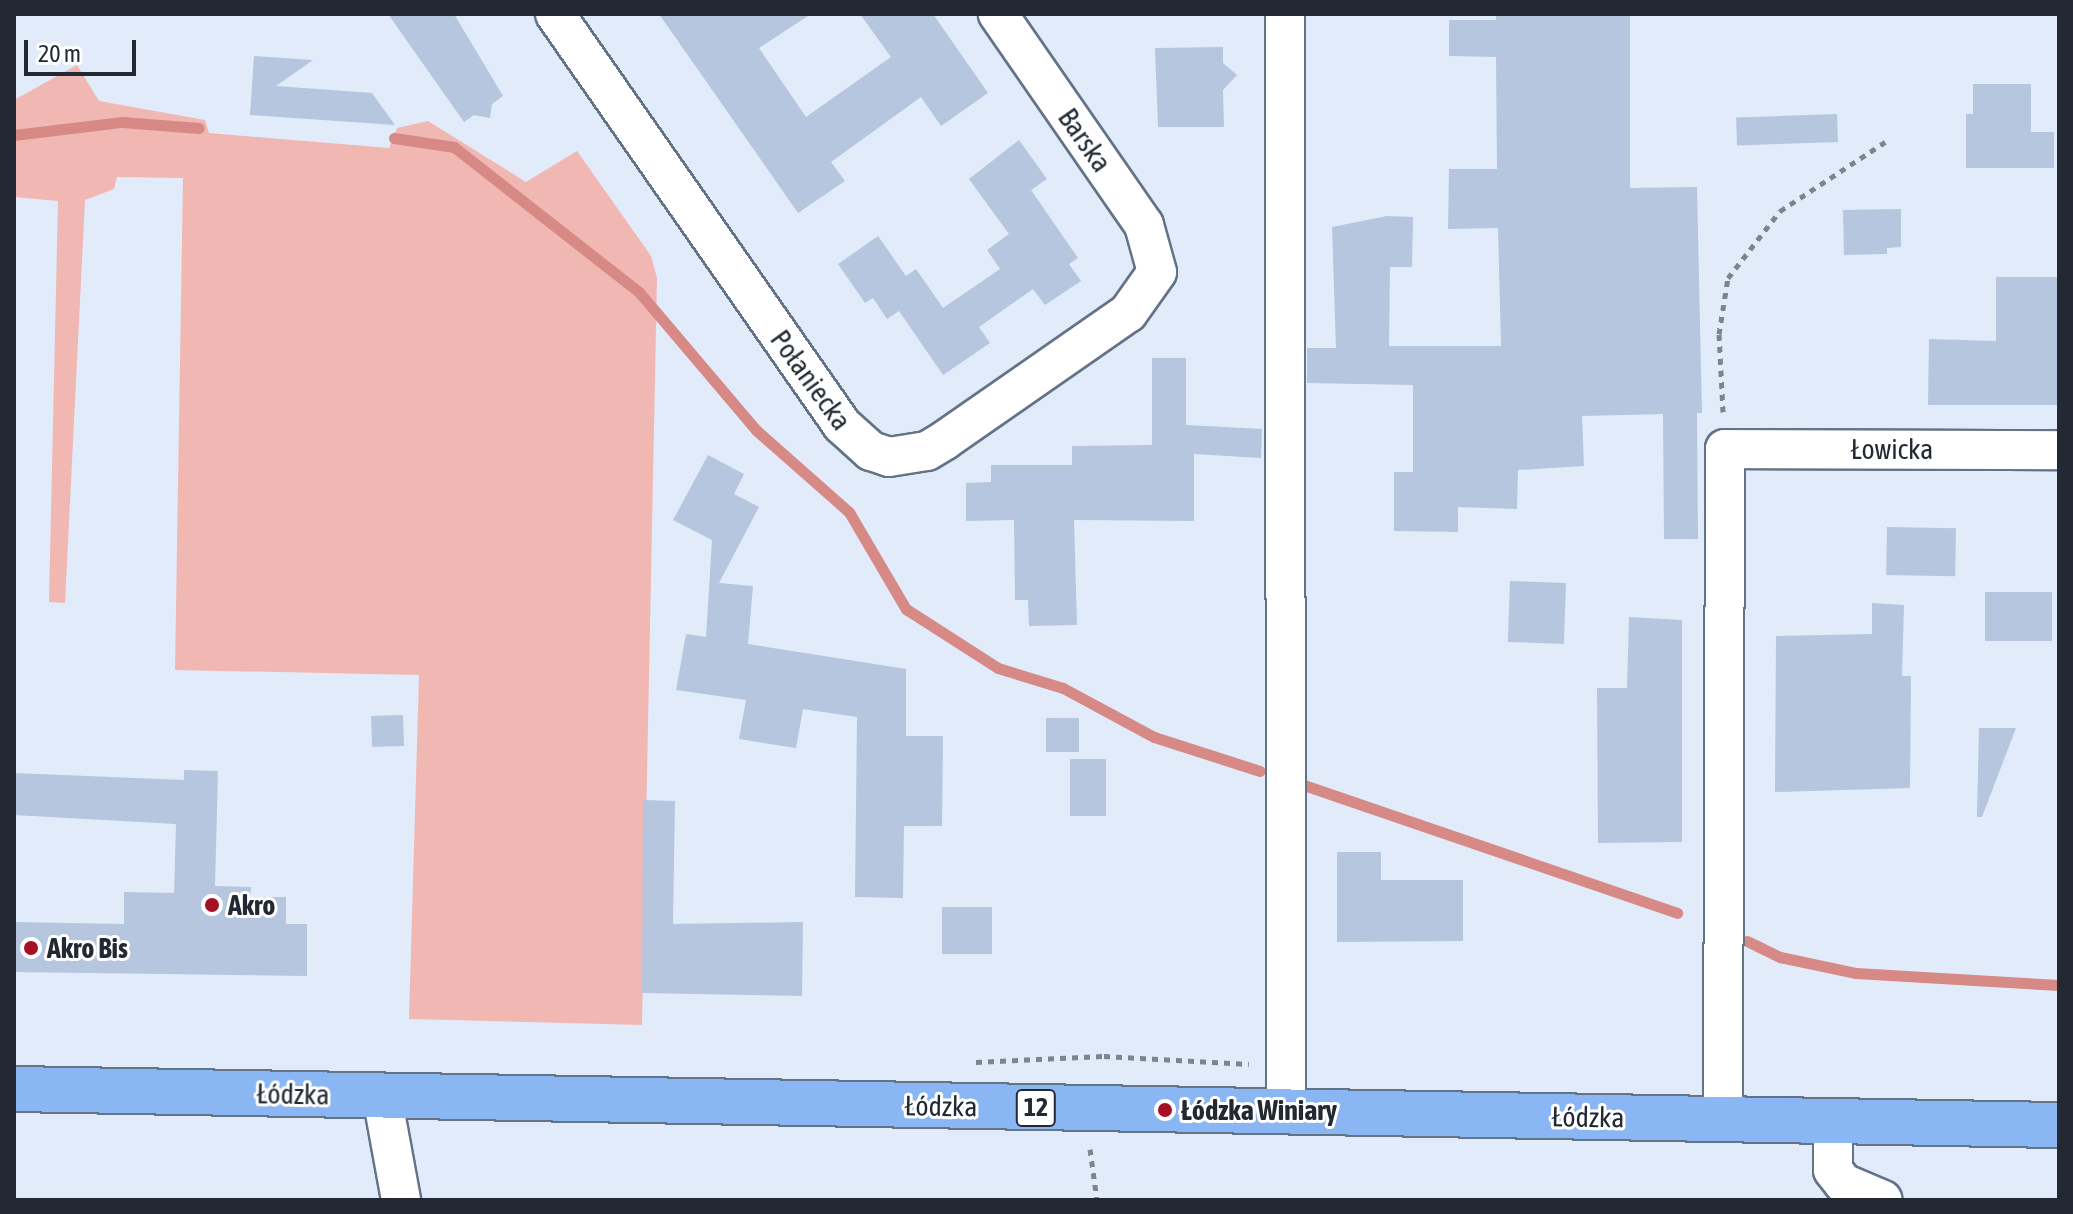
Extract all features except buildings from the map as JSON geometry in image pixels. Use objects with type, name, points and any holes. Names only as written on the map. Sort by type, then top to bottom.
[{"type":"main road","name":"Łódzka","points":[[14,1089],[2059,1125]]},
{"type":"street","name":"Połaniecka","points":[[555,14],[842,425],[871,451],[908,456],[945,440],[1128,313],[1157,272]]},
{"type":"street","name":"Barska","points":[[998,14],[1144,225],[1157,272]]},
{"type":"street","points":[[1285,14],[1286,1112]]},
{"type":"street","points":[[1723,1119],[1725,449]]},
{"type":"street","name":"Łowicka","points":[[1725,449],[2059,450]]},
{"type":"street","points":[[382,1096],[401,1200]]},
{"type":"street","points":[[1833,1121],[1833,1170],[1850,1187],[1883,1200]]},
{"type":"path","points":[[1725,449],[1719,334],[1728,278],[1780,211],[1885,142]]},
{"type":"path","points":[[1085,1109],[1097,1200]]},
{"type":"shaded area","points":[[77,65],[99,101],[205,120],[209,133],[389,148],[397,128],[428,121],[526,182],[577,151],[651,256],[657,278],[642,1025],[409,1019],[419,675],[175,670],[183,178],[117,177],[114,189],[85,200],[65,603],[49,602],[58,201],[14,197],[14,100]]},
{"type":"waterway","points":[[14,135],[122,122],[199,128]]},
{"type":"waterway","points":[[394,138],[454,147],[639,292],[756,430],[849,512],[906,609],[998,668],[1063,688],[1154,737],[1260,771]]},
{"type":"waterway","points":[[1295,782],[1677,913]]},
{"type":"waterway","points":[[1747,941],[1780,957],[1856,973],[2059,985]]},
{"type":"place","name":"Akro","points":[[212,905]]},
{"type":"place","name":"Akro Bis","points":[[31,948]]},
{"type":"place","name":"Łódzka Winiary","points":[[1165,1110]]}]
